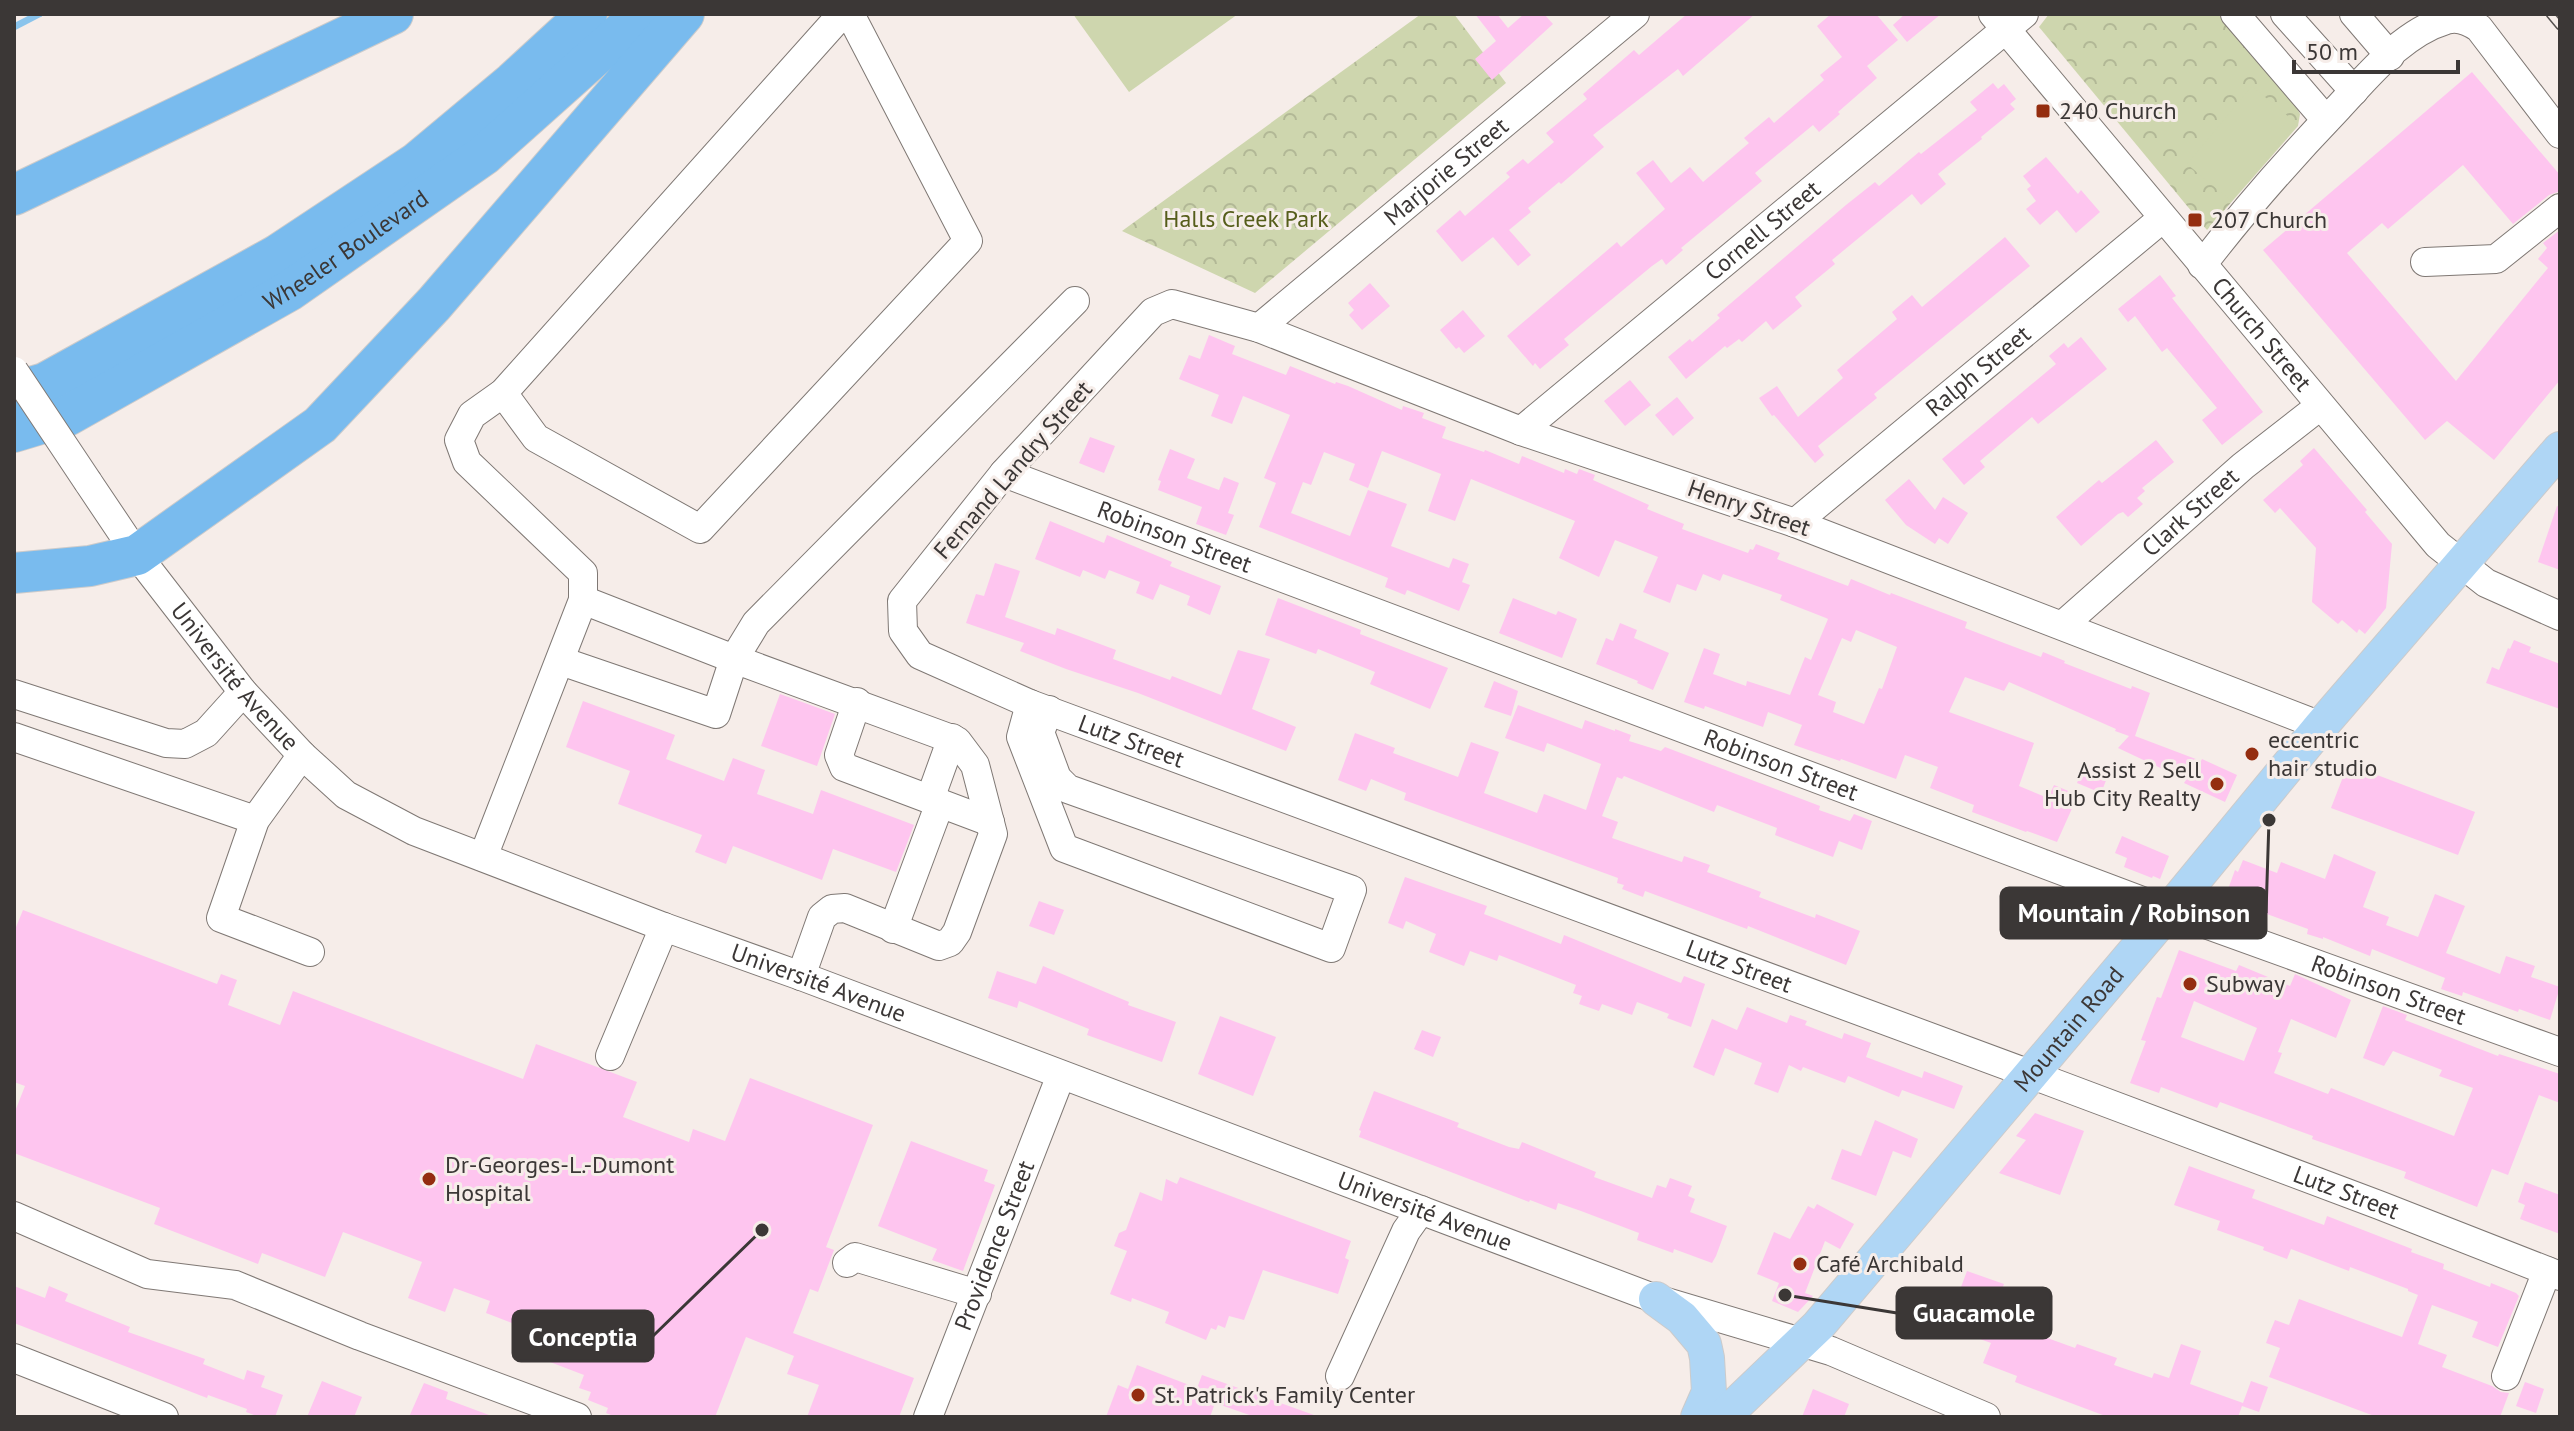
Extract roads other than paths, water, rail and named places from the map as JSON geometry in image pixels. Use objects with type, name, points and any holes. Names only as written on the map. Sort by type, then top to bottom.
[{"type":"highway","points":[[14,195],[393,14]]},
{"type":"highway","name":"Wheeler Boulevard","points":[[14,392],[45,383],[277,255],[404,172],[513,82],[587,14]]},
{"type":"highway","name":"Wheeler Boulevard","points":[[14,432],[67,416],[289,291],[484,155],[642,14]]},
{"type":"highway","points":[[14,573],[90,566],[137,555],[320,425],[434,304],[684,14]]},
{"type":"main road","name":"Mountain Road","points":[[1723,1417],[1802,1342],[2169,911],[2321,726],[2560,449]]},
{"type":"main road","points":[[1656,1299],[1682,1318],[1704,1344],[1709,1392],[1698,1417]]},
{"type":"street","points":[[483,857],[583,600],[583,573],[467,462],[459,440],[472,415],[503,393],[842,14]]},
{"type":"street","points":[[503,393],[536,438],[700,529],[968,241],[850,14]]},
{"type":"street","name":"Marjorie Street","points":[[1259,328],[1635,14]]},
{"type":"street","points":[[2235,14],[2326,120]]},
{"type":"street","points":[[2285,14],[2354,91]]},
{"type":"street","points":[[2354,14],[2390,56]]},
{"type":"street","points":[[2202,265],[2247,206],[2354,91],[2412,36],[2449,18],[2468,20],[2479,28],[2560,134]]},
{"type":"street","name":"Church Street","points":[[2007,19],[2163,218],[2435,542],[2486,583],[2560,616]]},
{"type":"street","name":"Cornell Street","points":[[1521,431],[2007,19]]},
{"type":"street","points":[[2425,262],[2496,259],[2560,208]]},
{"type":"street","name":"Ralph Street","points":[[1795,523],[2163,218]]},
{"type":"street","points":[[561,661],[716,714],[734,659],[756,623],[1075,301]]},
{"type":"street","name":"Henry Street","points":[[1172,304],[1259,328],[1521,431],[1795,523],[2321,726]]},
{"type":"street","name":"Fernand Landry Street","points":[[920,655],[903,631],[902,601],[1004,473],[1153,312],[1172,304]]},
{"type":"street","name":"Université Avenue","points":[[14,371],[137,555],[243,692],[302,755],[346,795],[414,831],[664,927],[1656,1299],[1831,1351],[1986,1417]]},
{"type":"street","name":"Clark Street","points":[[2063,625],[2243,466],[2320,406]]},
{"type":"street","name":"Robinson Street","points":[[1004,473],[2169,911],[2560,1052]]},
{"type":"street","points":[[583,600],[952,738],[975,765],[993,834],[957,932],[950,942],[939,946],[845,908],[832,909],[822,917],[801,976]]},
{"type":"street","name":"Lutz Street","points":[[920,655],[1039,707],[2379,1205],[2553,1273]]},
{"type":"street","points":[[14,694],[166,743],[185,744],[206,733],[243,692]]},
{"type":"street","points":[[857,702],[839,755],[844,767],[990,822]]},
{"type":"street","points":[[1039,707],[1040,732],[1057,778],[1068,789],[1352,890],[1331,948],[1064,848],[1021,737],[1039,707]]},
{"type":"street","points":[[14,737],[255,820]]},
{"type":"street","points":[[893,929],[952,738]]},
{"type":"street","points":[[302,755],[255,820],[221,918],[310,952]]},
{"type":"street","points":[[1064,848],[1082,794]]},
{"type":"street","points":[[610,1056],[664,927]]},
{"type":"street","name":"Providence Street","points":[[928,1417],[1061,1075]]},
{"type":"street","points":[[1340,1376],[1406,1231],[1421,1210]]},
{"type":"street","points":[[14,1216],[147,1274],[235,1285],[360,1336],[577,1417]]},
{"type":"street","points":[[847,1263],[855,1257],[977,1294]]},
{"type":"street","points":[[2506,1376],[2553,1273]]},
{"type":"street","points":[[14,1358],[164,1417]]},
{"type":"waterway","points":[[14,27],[39,14]]},
{"type":"railway","points":[[2550,14],[2560,26]]},
{"type":"place","name":"240 Church","points":[[2043,111]]},
{"type":"place","name":"207 Church","points":[[2195,220]]},
{"type":"place","name":"eccentric hair studio","points":[[2252,754]]},
{"type":"place","name":"Assist 2 Sell Hub City Realty","points":[[2217,784]]},
{"type":"place","name":"Mountain / Robinson","points":[[2269,820]]},
{"type":"place","name":"Subway","points":[[2190,984]]},
{"type":"place","name":"Dr-Georges-L.-Dumont Hospital","points":[[429,1179]]},
{"type":"place","name":"Conceptia","points":[[762,1230]]},
{"type":"place","name":"Café Archibald","points":[[1800,1264]]},
{"type":"place","name":"Guacamole","points":[[1785,1295]]},
{"type":"place","name":"St. Patrick's Family Center","points":[[1138,1395]]},
{"type":"park label","name":"Halls Creek Park","points":[[1246,219]]}]
